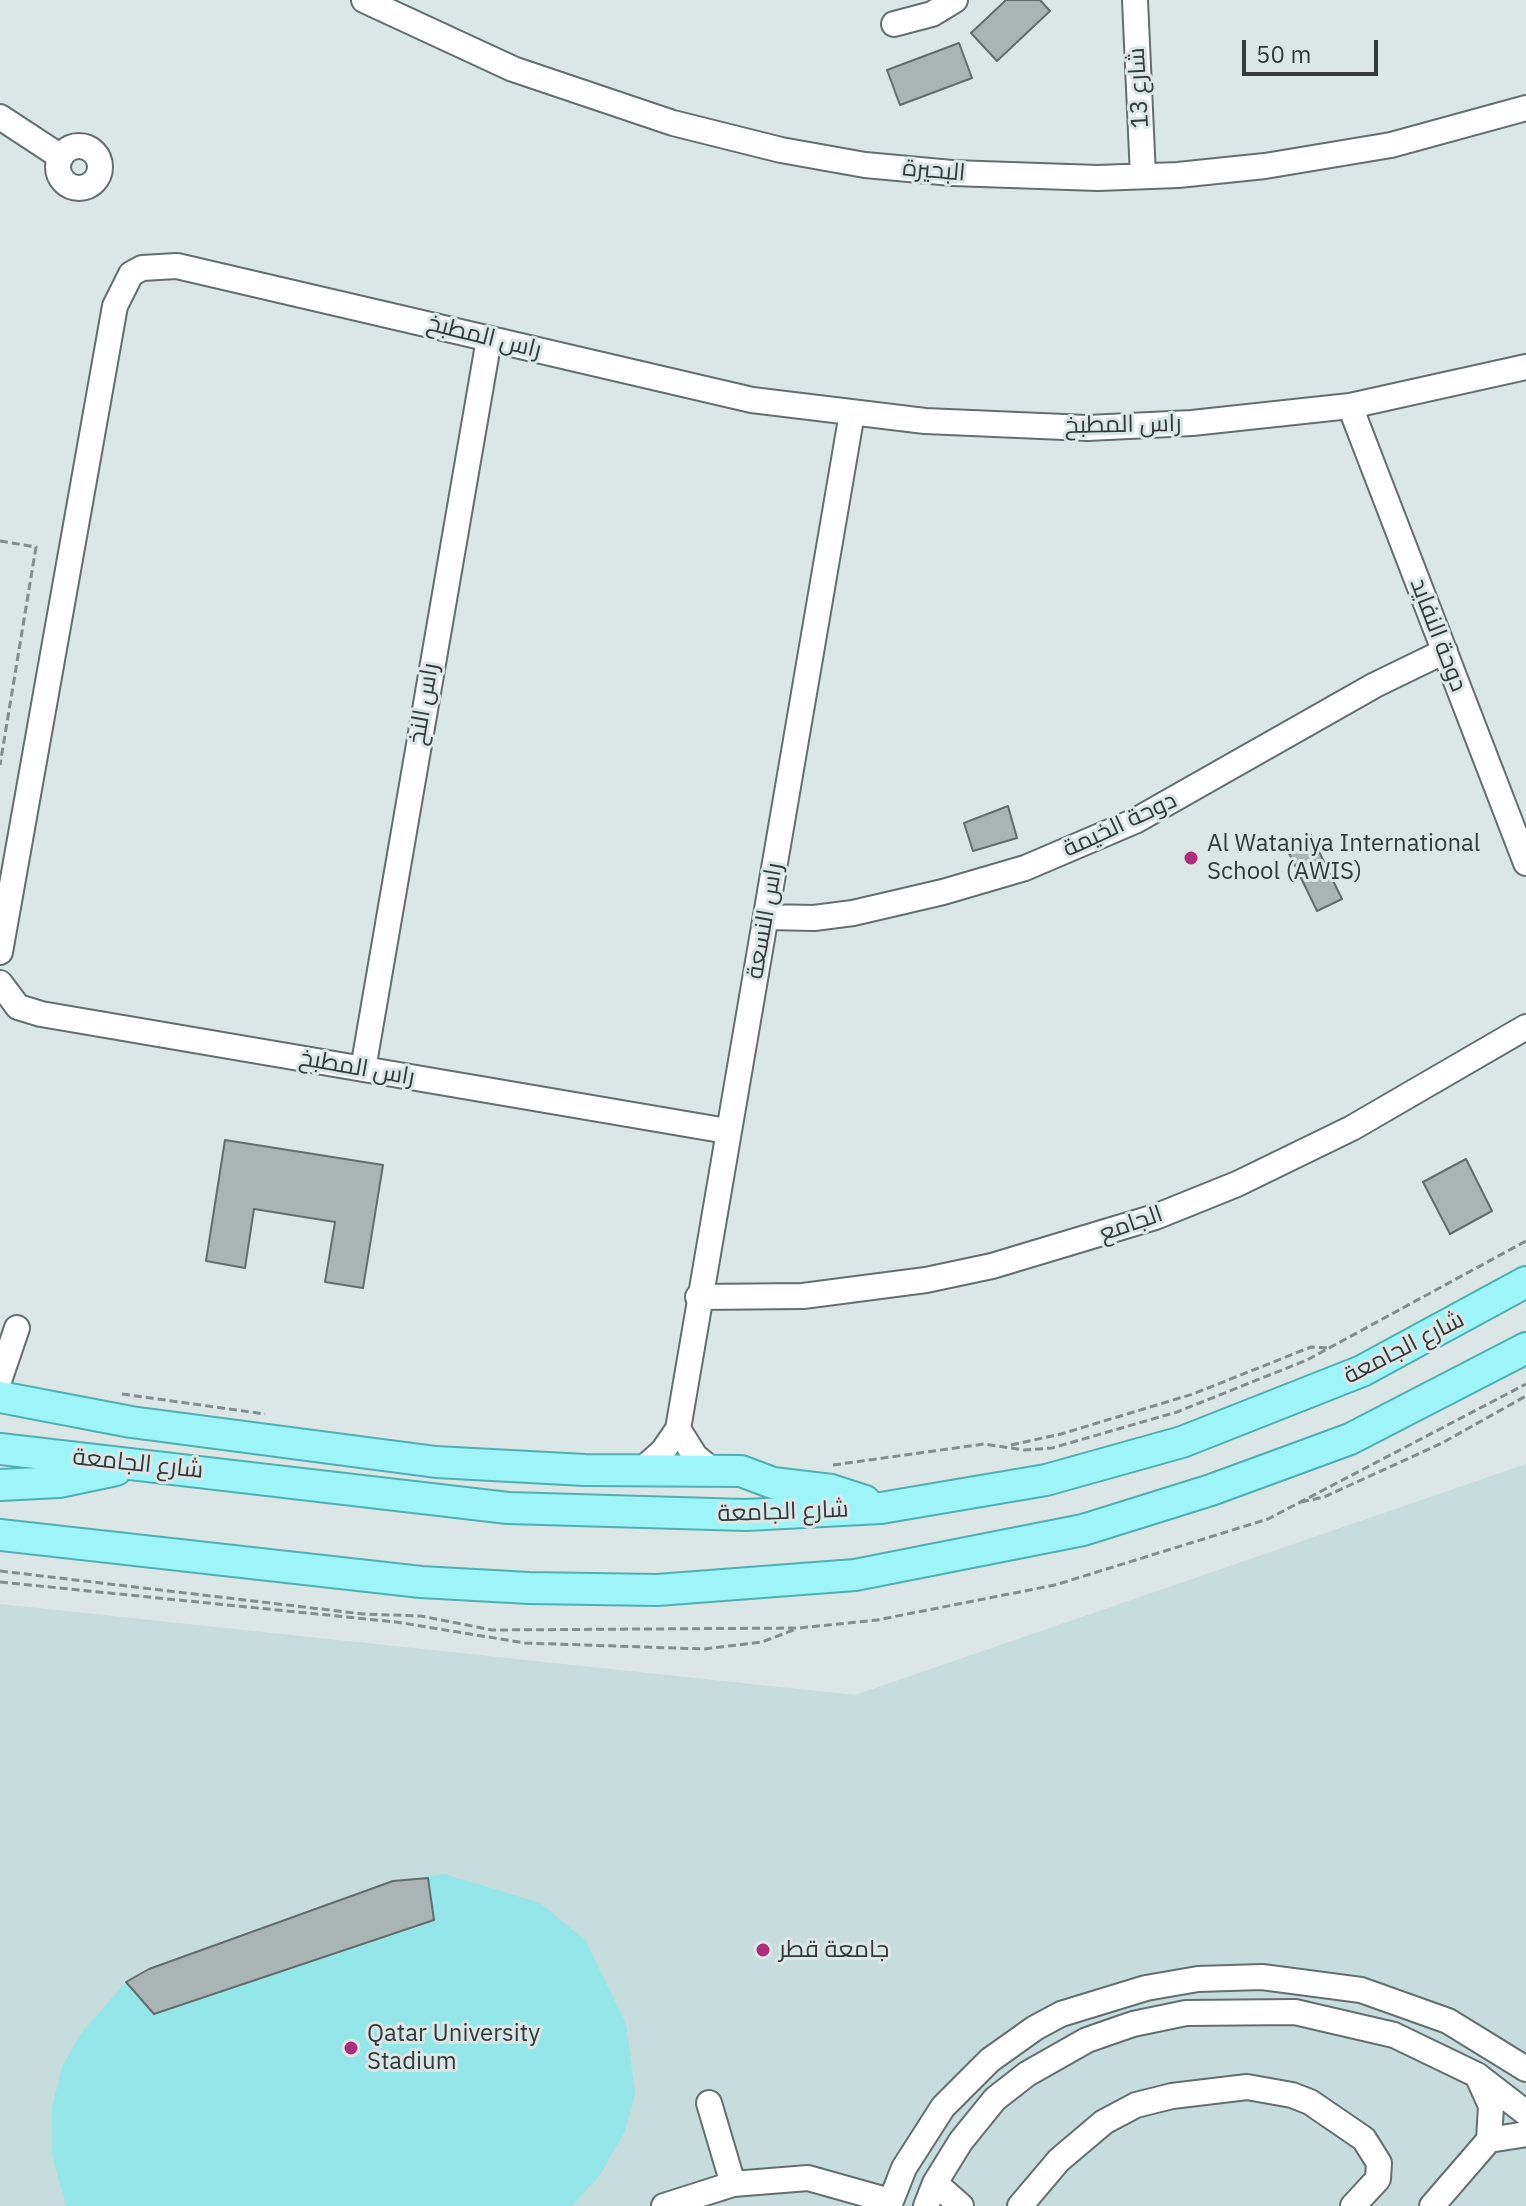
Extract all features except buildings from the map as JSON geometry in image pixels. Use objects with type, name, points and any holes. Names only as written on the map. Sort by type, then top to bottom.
[{"type":"main road","name":"شارع الجامعة","points":[[0,1449],[508,1508],[746,1515],[881,1508],[1046,1480],[1182,1442],[1362,1371],[1526,1282]]},
{"type":"main road","points":[[0,1535],[421,1582],[529,1588],[657,1590],[855,1575],[1053,1538],[1211,1490],[1350,1439],[1526,1348]]},
{"type":"main road","points":[[0,1397],[131,1422],[436,1462],[741,1471],[784,1486],[851,1495],[881,1508]]},
{"type":"main road","points":[[0,1485],[59,1482],[137,1464]]},
{"type":"main road","points":[[508,1508],[634,1470]]},
{"type":"street","name":"البحيرة","points":[[364,0],[513,69],[626,100]]},
{"type":"street","name":"البحيرة","points":[[404,0],[486,42],[726,138],[865,165],[1044,179],[1143,169],[1343,139],[1434,119],[1526,93]]},
{"type":"street","points":[[894,24],[932,14],[955,0]]},
{"type":"street","name":"شارع 13","points":[[1135,0],[1143,169]]},
{"type":"street","name":"البحيرة","points":[[1143,169],[1250,168],[1345,154],[1439,134],[1526,108]]},
{"type":"street","points":[[0,117],[61,157]]},
{"type":"street","name":"راس المطبخ","points":[[0,952],[115,306],[131,274],[151,265],[177,266],[752,400],[925,421],[1087,428],[1192,423],[1350,406],[1526,367]]},
{"type":"street","name":"راس النخ","points":[[363,1069],[489,339]]},
{"type":"street","name":"دوحة النفايد","points":[[1350,406],[1526,863]]},
{"type":"street","name":"راس النسعة","points":[[678,1429],[698,1297],[767,917],[852,413]]},
{"type":"street","name":"دوحة الخيمة","points":[[767,917],[814,918],[900,903],[995,878],[1086,844],[1194,790],[1375,685],[1445,651]]},
{"type":"street","name":"راس المطبخ","points":[[0,983],[10,998],[28,1011],[727,1131]]},
{"type":"street","name":"الجامع","points":[[698,1297],[803,1296],[926,1280],[992,1266],[1155,1217],[1237,1184],[1352,1128],[1526,1027]]},
{"type":"street","points":[[0,1378],[17,1328]]},
{"type":"street","points":[[634,1470],[663,1451],[678,1429],[695,1456],[712,1470]]},
{"type":"street","points":[[664,2206],[733,2184],[808,2178],[889,2203],[904,2168],[943,2107],[990,2060],[1061,2014],[1146,1988],[1198,1979],[1262,1977],[1361,1990],[1448,2021],[1526,2069]]},
{"type":"street","points":[[926,2206],[935,2183],[961,2141],[995,2099],[1027,2074],[1087,2040],[1133,2024],[1186,2013],[1295,2012],[1337,2019],[1394,2035],[1477,2075],[1526,2113]]},
{"type":"street","points":[[1432,2206],[1489,2140],[1491,2106],[1477,2075]]},
{"type":"street","points":[[1020,2206],[1080,2139],[1116,2115],[1136,2105],[1198,2090],[1247,2087],[1292,2095],[1310,2102],[1364,2139],[1379,2163],[1378,2179],[1353,2206]]},
{"type":"street","points":[[709,2103],[733,2184]]},
{"type":"street","points":[[1489,2140],[1526,2134]]},
{"type":"street","points":[[935,2183],[961,2206]]},
{"type":"path","points":[[0,541],[36,547],[0,765]]},
{"type":"path","points":[[822,1466],[984,1444],[1024,1450],[1052,1448],[1130,1426],[1231,1392],[1331,1348],[1526,1241]]},
{"type":"path","points":[[1007,1446],[1075,1430],[1193,1394],[1311,1347],[1331,1348]]},
{"type":"path","points":[[0,1571],[363,1614],[421,1616],[492,1630],[799,1628],[877,1620],[1055,1585],[1268,1519],[1526,1384]]},
{"type":"path","points":[[111,1393],[260,1411],[275,1425],[277,1441]]},
{"type":"path","points":[[1301,1502],[1324,1497],[1442,1443],[1526,1396]]},
{"type":"path","points":[[0,1582],[396,1622],[525,1643],[704,1649],[762,1642],[799,1628]]},
{"type":"shaded area","name":"جامعة قطر","points":[[1526,1464],[1526,2206],[0,2206],[0,1604],[855,1695]]},
{"type":"shaded area","name":"Qatar University Stadium","points":[[444,1874],[540,1903],[585,1940],[626,2024],[635,2093],[625,2131],[600,2175],[572,2206],[66,2206],[52,2155],[52,2107],[62,2067],[80,2035],[126,1982],[149,1969],[393,1881]]},
{"type":"place","name":"Al Wataniya International School (AWIS)","points":[[1191,858]]},
{"type":"place","name":"جامعة قطر","points":[[763,1950]]},
{"type":"place","name":"Qatar University Stadium","points":[[351,2048]]}]
